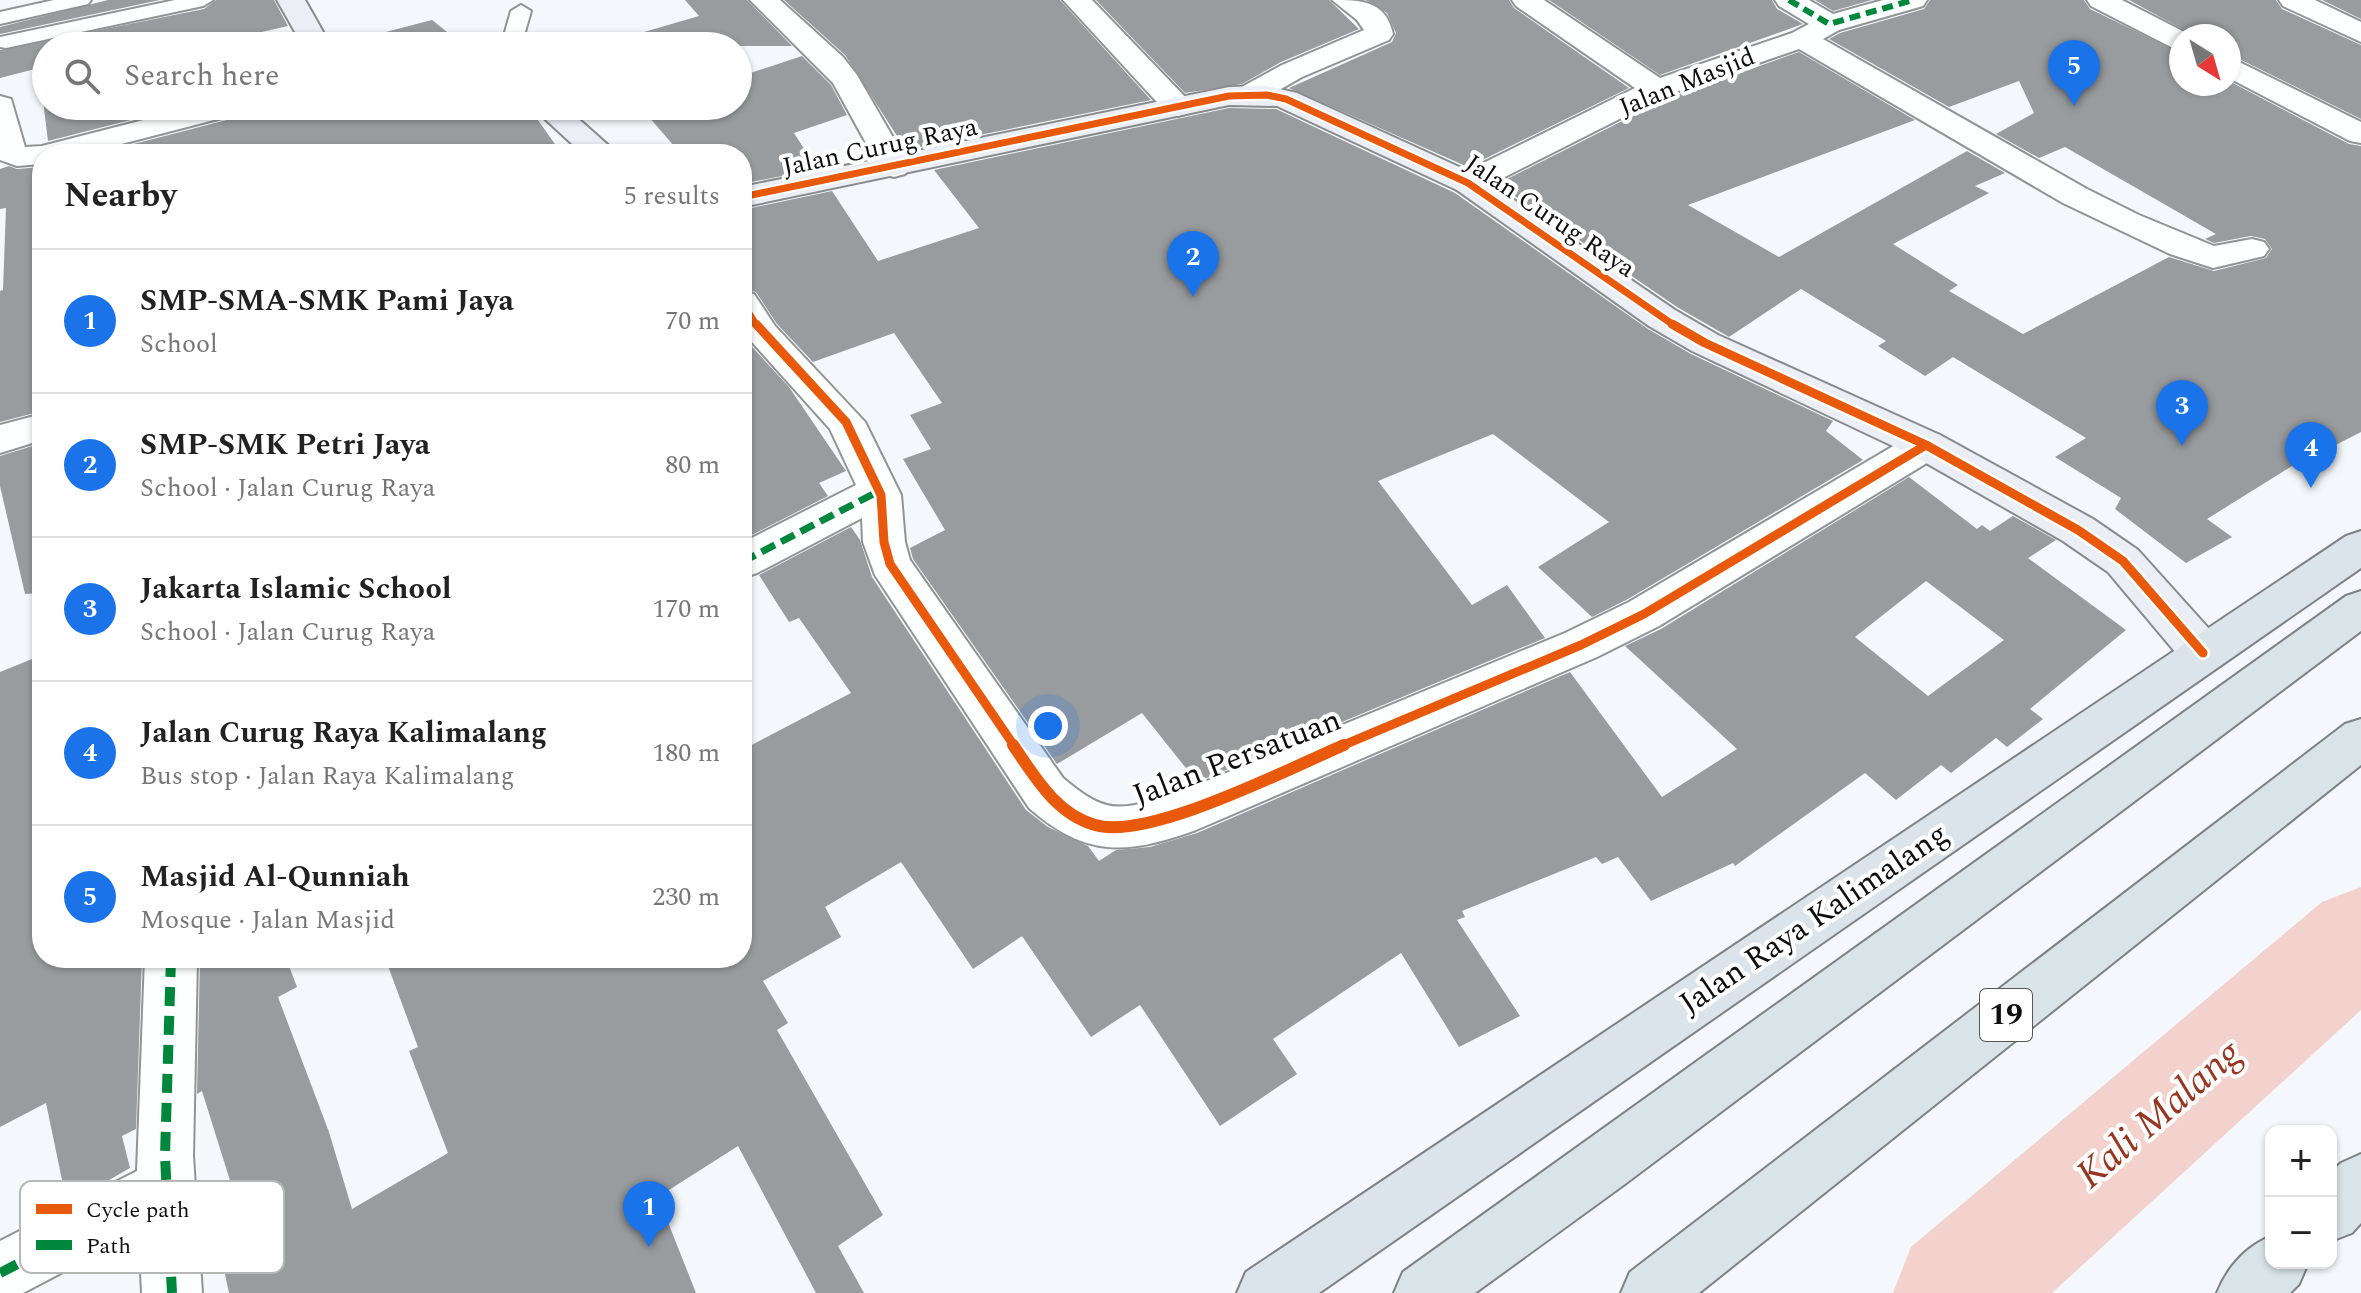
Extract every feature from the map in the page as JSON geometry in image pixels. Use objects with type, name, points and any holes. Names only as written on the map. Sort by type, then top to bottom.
[{"type":"highway","points":[[1424,1293],[1605,1164],[2361,608]]},
{"type":"highway","name":"19","points":[[1651,1293],[2361,738]]},
{"type":"highway","points":[[2337,1206],[2361,1183]]},
{"type":"highway","points":[[2247,1293],[2272,1269]]},
{"type":"main road","name":"Jalan Raya Kalimalang","points":[[1267,1293],[2361,547]]},
{"type":"street","points":[[291,0],[309,32]]},
{"type":"street","points":[[764,0],[833,63],[847,81],[894,167]]},
{"type":"street","points":[[1077,0],[1178,107]]},
{"type":"street","points":[[1249,95],[1292,71],[1379,34],[1379,26],[1374,20],[1346,0]]},
{"type":"street","points":[[1526,0],[1656,89]]},
{"type":"street","points":[[1789,0],[1816,31],[2075,196],[2182,247],[2213,257],[2252,249]]},
{"type":"street","name":"Jalan Masjid","points":[[1468,183],[1656,89],[1816,31],[1913,0]]},
{"type":"street","points":[[2101,0],[2169,35]]},
{"type":"street","points":[[2293,0],[2361,33]]},
{"type":"street","points":[[2241,72],[2361,134]]},
{"type":"street","name":"Jalan Curug Raya","points":[[752,195],[1249,95],[1267,95],[1305,106],[1468,183],[1662,318],[1705,343],[1926,445],[2106,548],[2136,574],[2203,653]]},
{"type":"street","points":[[0,105],[11,153],[32,157]]},
{"type":"street","points":[[84,144],[179,120]]},
{"type":"street","points":[[562,120],[590,144]]},
{"type":"street","name":"Jalan Persatuan","points":[[752,318],[762,334],[846,422],[883,502],[884,542],[890,564],[1046,793],[1070,815],[1094,828],[1131,828],[1179,815],[1581,645],[1644,614],[1926,445]]},
{"type":"street","points":[[0,439],[32,430]]},
{"type":"street","points":[[752,557],[879,491]]},
{"type":"street","points":[[167,1181],[166,1064],[171,968]]},
{"type":"street","points":[[0,1273],[20,1263]]},
{"type":"street","points":[[171,1273],[172,1293]]},
{"type":"lane","points":[[0,18],[81,0]]},
{"type":"lane","points":[[53,32],[203,0]]},
{"type":"lane","points":[[515,32],[521,11]]},
{"type":"lane","points":[[6,42],[32,36]]},
{"type":"building","points":[[108,0],[160,0],[0,34],[0,27]]},
{"type":"building","points":[[216,0],[274,0],[288,26],[262,32],[90,32],[204,9]]},
{"type":"building","points":[[685,0],[747,0],[792,46],[752,46],[752,32],[644,32],[699,16]]},
{"type":"building","points":[[784,0],[1060,0],[1151,100],[906,150],[845,55]]},
{"type":"building","points":[[1096,0],[1329,0],[1359,29],[1281,62],[1242,84],[1185,93]]},
{"type":"building","points":[[1366,0],[1509,0],[1514,8],[1629,88],[1468,167],[1289,88],[1392,42],[1396,33],[1387,13]]},
{"type":"building","points":[[1549,0],[1772,0],[1777,9],[1803,24],[1660,75]]},
{"type":"building","points":[[1815,0],[1872,0],[1833,11]]},
{"type":"building","points":[[1930,0],[2084,0],[2090,9],[2169,47],[2169,96],[2241,96],[2241,87],[2349,144],[2361,146],[2361,432],[2328,449],[2324,446],[2207,519],[2232,537],[2186,563],[2115,509],[2121,498],[2055,457],[2086,438],[1953,357],[1925,376],[1878,346],[1886,341],[1801,289],[1729,337],[1677,307],[1497,184],[1668,98],[1799,52],[1915,120],[1688,205],[1779,257],[1967,151],[2005,173],[1975,186],[1989,193],[1893,244],[1958,285],[1949,291],[2023,334],[2169,257],[2214,271],[2266,258],[2272,249],[2265,239],[2251,236],[2214,243],[2205,239],[2216,234],[2065,147],[2039,158],[1996,134],[2034,113],[2019,81],[1949,107],[1829,39],[1840,33],[1924,9]]},
{"type":"building","points":[[2129,0],[2276,0],[2282,9],[2361,45],[2361,119],[2241,60],[2241,24],[2173,24]]},
{"type":"building","points":[[2322,0],[2361,0],[2361,19]]},
{"type":"building","points":[[432,20],[447,32],[386,32]]},
{"type":"building","points":[[32,44],[32,70],[0,78],[0,50]]},
{"type":"building","points":[[802,56],[831,85],[847,115],[794,133],[817,169],[752,182],[752,144],[672,144],[652,120],[752,120],[752,72]]},
{"type":"building","points":[[1229,108],[1276,109],[1455,193],[1648,329],[1691,354],[1833,421],[1826,431],[1863,460],[1628,599],[1592,617],[1538,567],[1609,522],[1493,434],[1378,481],[1472,605],[1507,585],[1545,638],[1197,782],[1142,713],[1057,764],[913,559],[910,548],[945,530],[903,459],[931,449],[910,415],[942,403],[894,333],[813,362],[777,324],[756,292],[752,291],[752,208],[832,191],[878,261],[979,228],[934,170]]},
{"type":"building","points":[[45,120],[131,120],[48,141]]},
{"type":"building","points":[[227,120],[538,120],[555,144],[134,144]]},
{"type":"building","points":[[9,166],[32,168],[32,414],[0,422],[0,291],[3,290],[6,208],[0,209],[0,169]]},
{"type":"building","points":[[752,347],[789,387],[846,471],[819,483],[828,496],[752,535]]},
{"type":"building","points":[[32,446],[32,594],[25,594],[0,486],[0,456]]},
{"type":"building","points":[[1909,477],[1977,529],[1982,525],[1990,531],[2013,516],[2056,540],[2028,558],[2126,630],[2030,709],[2043,719],[2007,747],[1996,738],[1951,773],[1941,765],[1896,800],[1865,773],[1735,866],[1733,863],[1651,901],[1618,857],[1602,864],[1596,857],[1462,911],[1465,917],[1457,920],[1520,1016],[1459,1047],[1401,953],[1273,1039],[1297,1074],[1220,1126],[1140,1005],[1091,1037],[1022,936],[973,969],[901,862],[825,907],[841,937],[763,981],[788,1023],[777,1030],[883,1215],[838,1246],[864,1293],[816,1293],[738,1146],[658,1197],[696,1293],[229,1293],[225,1273],[284,1273],[284,1181],[230,1181],[202,1091],[197,1094],[200,968],[290,968],[297,987],[278,997],[329,1132],[352,1209],[448,1153],[409,1051],[418,1047],[389,968],[752,968],[752,745],[851,693],[799,618],[789,622],[759,575],[851,527],[860,540],[872,577],[1026,810],[1048,827],[1088,846],[1099,861],[1116,850],[1150,847],[1197,833],[1570,672],[1662,797],[1737,749],[1625,646],[1661,629]],"holes":[[[1926,581],[2004,640],[1928,696],[1855,637]]]},
{"type":"building","points":[[32,659],[32,968],[142,968],[136,1129],[122,1136],[130,1168],[107,1181],[62,1181],[46,1103],[0,1127],[0,672]]},
{"type":"waterway","name":"Kali Malang","points":[[1957,1293],[2361,938]]},
{"type":"marked path","points":[[1789,0],[1829,24],[1913,0]]},
{"type":"marked path","points":[[752,557],[879,491],[881,496]]},
{"type":"marked path","points":[[166,1181],[171,968]]},
{"type":"marked path","points":[[0,1273],[20,1263]]},
{"type":"marked path","points":[[171,1273],[172,1293]]},
{"type":"cycle path","points":[[752,195],[1229,96],[1267,95],[1286,99],[1468,183],[1662,318],[1705,343],[1926,445],[2078,530],[2123,561],[2203,653]]},
{"type":"cycle path","points":[[752,318],[762,334],[846,422],[881,495],[884,542],[890,564],[1046,793],[1079,819],[1108,828],[1123,828],[1179,815],[1581,645],[1644,614],[1926,445]]},
{"type":"place","name":"Masjid Al-Qunniah","points":[[2074,106]]},
{"type":"place","name":"SMP-SMK Petri Jaya","points":[[1193,297]]},
{"type":"place","name":"Jakarta Islamic School","points":[[2182,446]]},
{"type":"place","name":"Jalan Curug Raya Kalimalang","points":[[2311,488]]},
{"type":"place","name":"SMP-SMA-SMK Pami Jaya","points":[[649,1247]]}]
